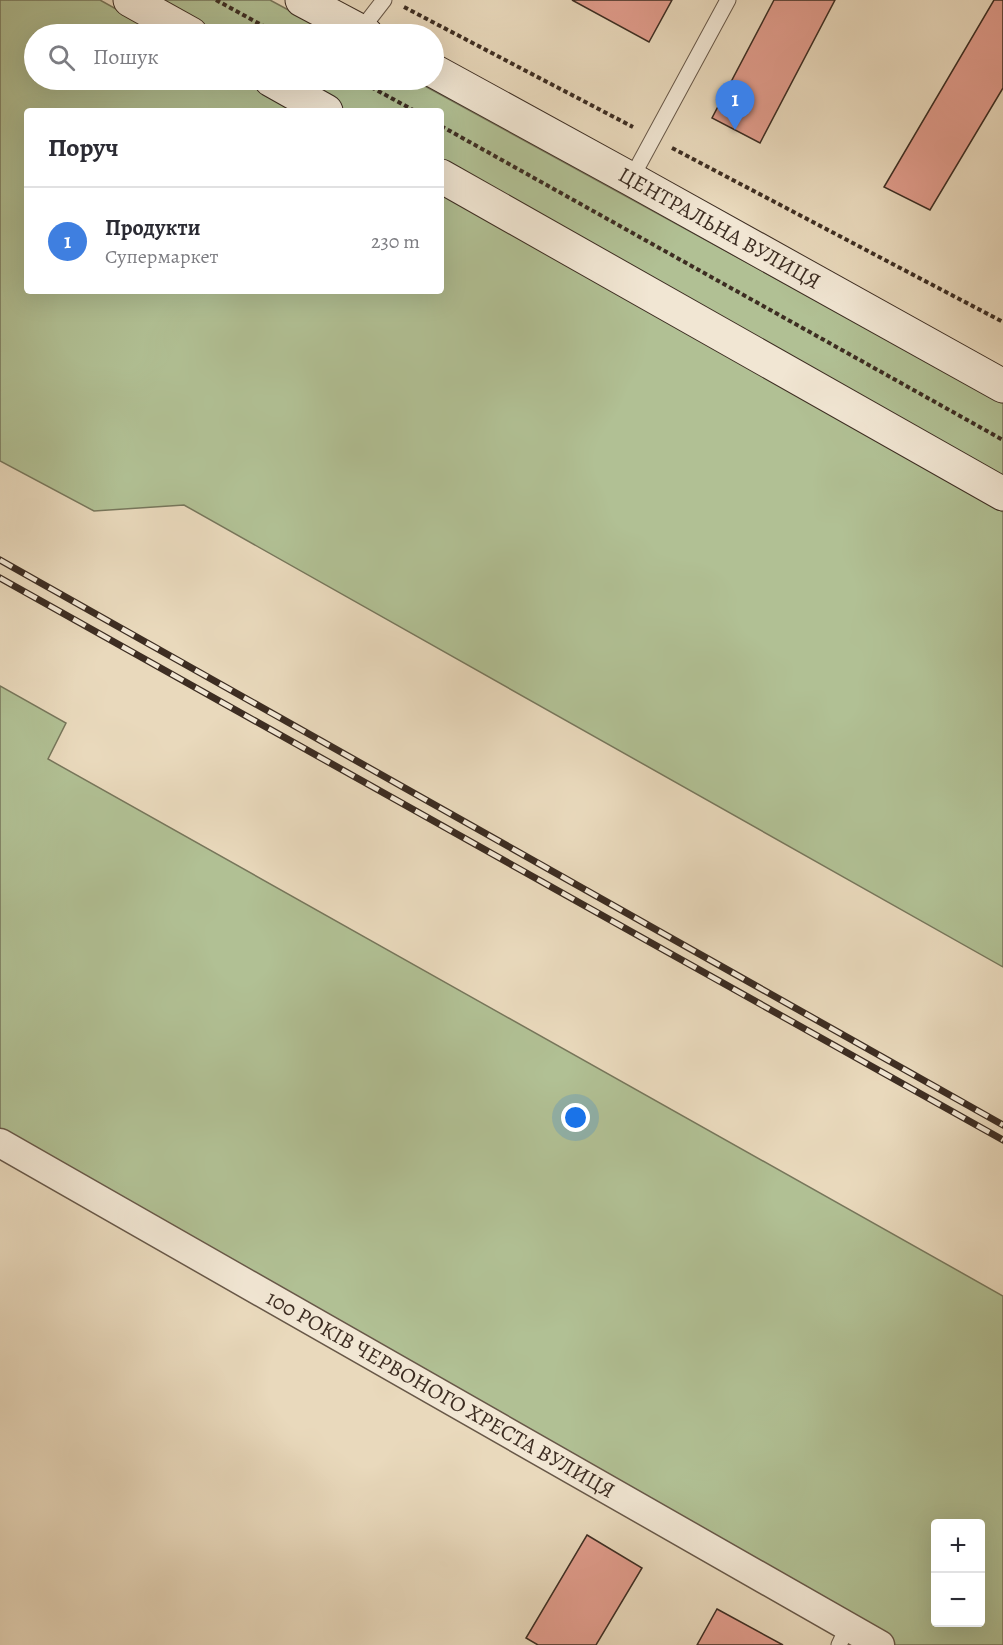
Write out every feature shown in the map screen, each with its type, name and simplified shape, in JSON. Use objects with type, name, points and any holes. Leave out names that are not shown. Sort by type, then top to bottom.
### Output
[{"type":"main road","points":[[130,0],[173,24]]},
{"type":"main road","points":[[302,0],[346,24]]},
{"type":"main road","name":"ЦЕНТРАЛЬНА ВУЛИЦЯ","points":[[444,76],[1003,386]]},
{"type":"main road","points":[[289,90],[321,108]]},
{"type":"main road","points":[[444,178],[1003,494]]},
{"type":"street","name":"100 РОКІВ ЧЕРВОНОГО ХРЕСТА ВУЛИЦЯ","points":[[0,1143],[843,1636],[880,1645]]},
{"type":"lane","points":[[369,24],[384,0]]},
{"type":"lane","points":[[631,179],[728,0]]},
{"type":"path","points":[[216,0],[260,24]]},
{"type":"path","points":[[402,6],[436,24]]},
{"type":"path","points":[[444,28],[1003,322]]},
{"type":"path","points":[[376,90],[409,108]]},
{"type":"path","points":[[444,128],[1003,440]]},
{"type":"green space","points":[[0,0],[100,0],[143,24],[24,24],[24,90],[258,90],[291,108],[24,108],[24,294],[444,294],[444,195],[1003,512],[1003,967],[184,505],[94,511],[0,461]]},
{"type":"green space","points":[[146,0],[270,0],[314,24],[190,24]]},
{"type":"green space","points":[[307,90],[432,90],[1003,403],[1003,477],[444,166],[444,108],[340,108]]},
{"type":"green space","points":[[0,686],[66,723],[48,759],[1003,1296],[1003,1645],[880,1645],[0,1143]]},
{"type":"building","points":[[572,0],[672,0],[649,42]]},
{"type":"building","points":[[774,0],[835,0],[760,143],[712,118]]},
{"type":"building","points":[[994,0],[1003,0],[1003,88],[930,210],[884,187]]},
{"type":"building","points":[[587,1535],[642,1568],[596,1645],[538,1645],[526,1638]]},
{"type":"building","points":[[717,1609],[783,1645],[697,1645]]},
{"type":"railway","points":[[0,560],[1003,1125]]},
{"type":"railway","points":[[0,578],[1003,1140]]},
{"type":"place","name":"Продукти","points":[[735,130]]}]
